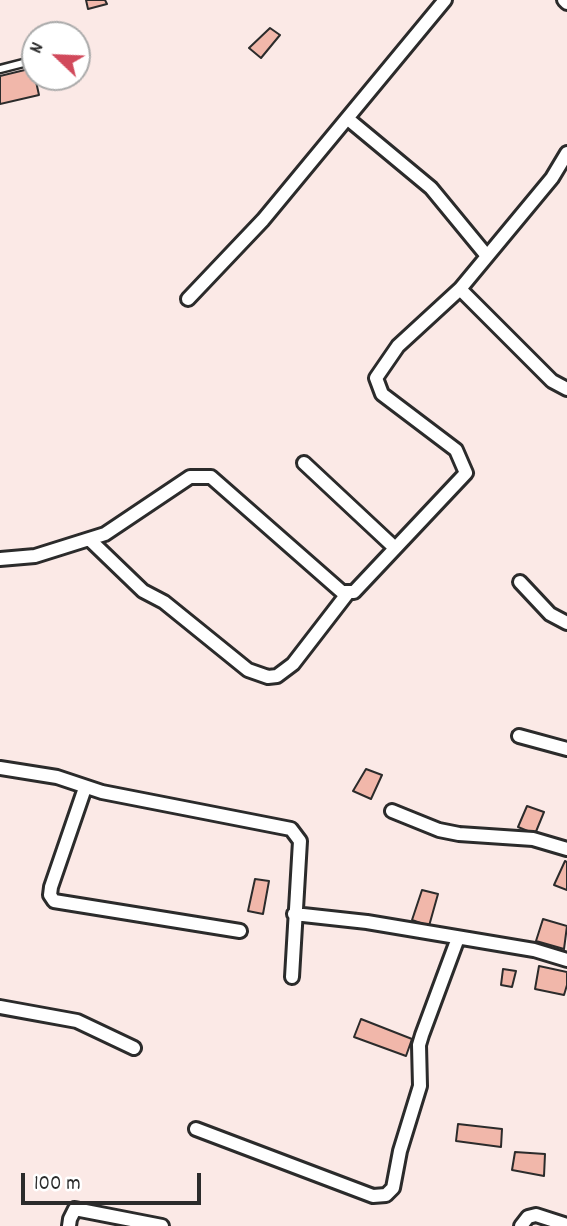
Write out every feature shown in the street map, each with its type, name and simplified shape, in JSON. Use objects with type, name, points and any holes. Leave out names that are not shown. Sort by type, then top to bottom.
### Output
[{"type":"street","points":[[188,299],[263,220],[445,0]]},
{"type":"street","points":[[348,119],[431,188],[487,256]]},
{"type":"street","points":[[0,559],[35,556],[105,534],[190,477],[212,477],[342,593],[354,592],[466,473],[456,450],[382,394],[376,378],[398,346],[460,289],[552,178],[567,153]]},
{"type":"street","points":[[460,289],[552,381],[567,389]]},
{"type":"street","points":[[304,463],[395,548]]},
{"type":"street","points":[[89,539],[143,591],[164,602],[248,670],[268,677],[277,676],[293,664],[347,594]]},
{"type":"street","points":[[520,582],[550,614],[567,623]]},
{"type":"street","points":[[519,736],[567,749]]},
{"type":"street","points":[[0,768],[57,777],[85,788],[291,829],[300,841],[292,977]]},
{"type":"street","points":[[85,788],[51,887],[50,895],[54,901],[240,931]]},
{"type":"street","points":[[392,811],[439,830],[533,839],[567,849]]},
{"type":"street","points":[[294,914],[367,922],[534,950],[567,960]]},
{"type":"street","points":[[196,1129],[373,1196],[386,1195],[393,1188],[400,1151],[420,1086],[419,1045],[458,938]]},
{"type":"street","points":[[0,1007],[77,1021],[134,1048]]},
{"type":"street","points":[[69,1226],[75,1209],[162,1226]]},
{"type":"street","points":[[521,1226],[528,1217],[536,1215],[567,1225]]},
{"type":"lane","points":[[0,69],[21,64]]},
{"type":"building","points":[[86,0],[105,0],[107,4],[88,9]]},
{"type":"building","points":[[270,28],[280,35],[261,58],[249,48]]},
{"type":"building","points":[[21,71],[21,91],[38,91],[39,95],[0,104],[0,76]]},
{"type":"building","points":[[366,769],[382,775],[371,799],[353,791]]},
{"type":"building","points":[[527,806],[544,812],[535,834],[518,827]]},
{"type":"building","points":[[565,861],[567,862],[567,890],[554,885]]},
{"type":"building","points":[[255,879],[269,881],[263,914],[248,911]]},
{"type":"building","points":[[422,890],[438,894],[429,926],[412,920]]},
{"type":"building","points":[[543,919],[567,926],[564,949],[536,941]]},
{"type":"building","points":[[539,966],[567,972],[564,995],[535,989]]},
{"type":"building","points":[[503,969],[516,971],[512,987],[501,985]]},
{"type":"building","points":[[361,1019],[412,1039],[406,1056],[354,1037]]},
{"type":"building","points":[[458,1124],[502,1129],[501,1147],[456,1141]]},
{"type":"building","points":[[515,1152],[545,1154],[544,1176],[512,1170]]}]
